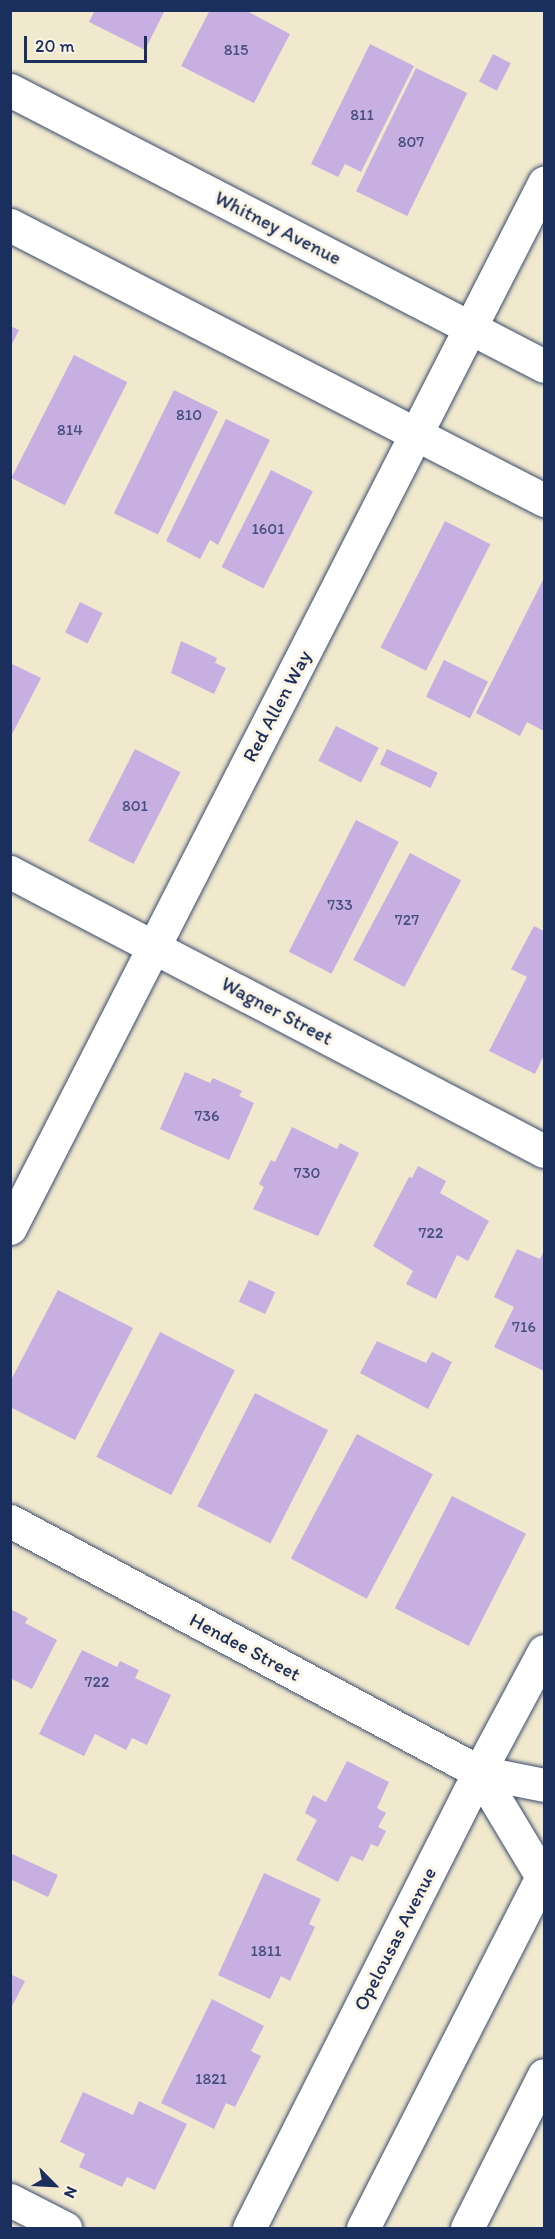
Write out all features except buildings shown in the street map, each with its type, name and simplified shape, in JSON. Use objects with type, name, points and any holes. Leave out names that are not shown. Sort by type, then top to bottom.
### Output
[{"type":"street","name":"Whitney Avenue","points":[[10,90],[544,366]]},
{"type":"street","name":"Red Allen Way","points":[[10,1228],[152,946],[418,436],[544,183]]},
{"type":"street","points":[[10,225],[544,500]]},
{"type":"street","name":"Wagner Street","points":[[10,872],[544,1151]]},
{"type":"street","name":"Hendee Street","points":[[10,1521],[479,1772],[544,1785]]},
{"type":"street","name":"Opelousas Avenue","points":[[249,2229],[479,1772],[544,1651]]},
{"type":"street","points":[[363,2229],[543,1877],[479,1772]]},
{"type":"street","points":[[467,2229],[544,2075]]},
{"type":"street","points":[[10,2200],[65,2229]]}]
